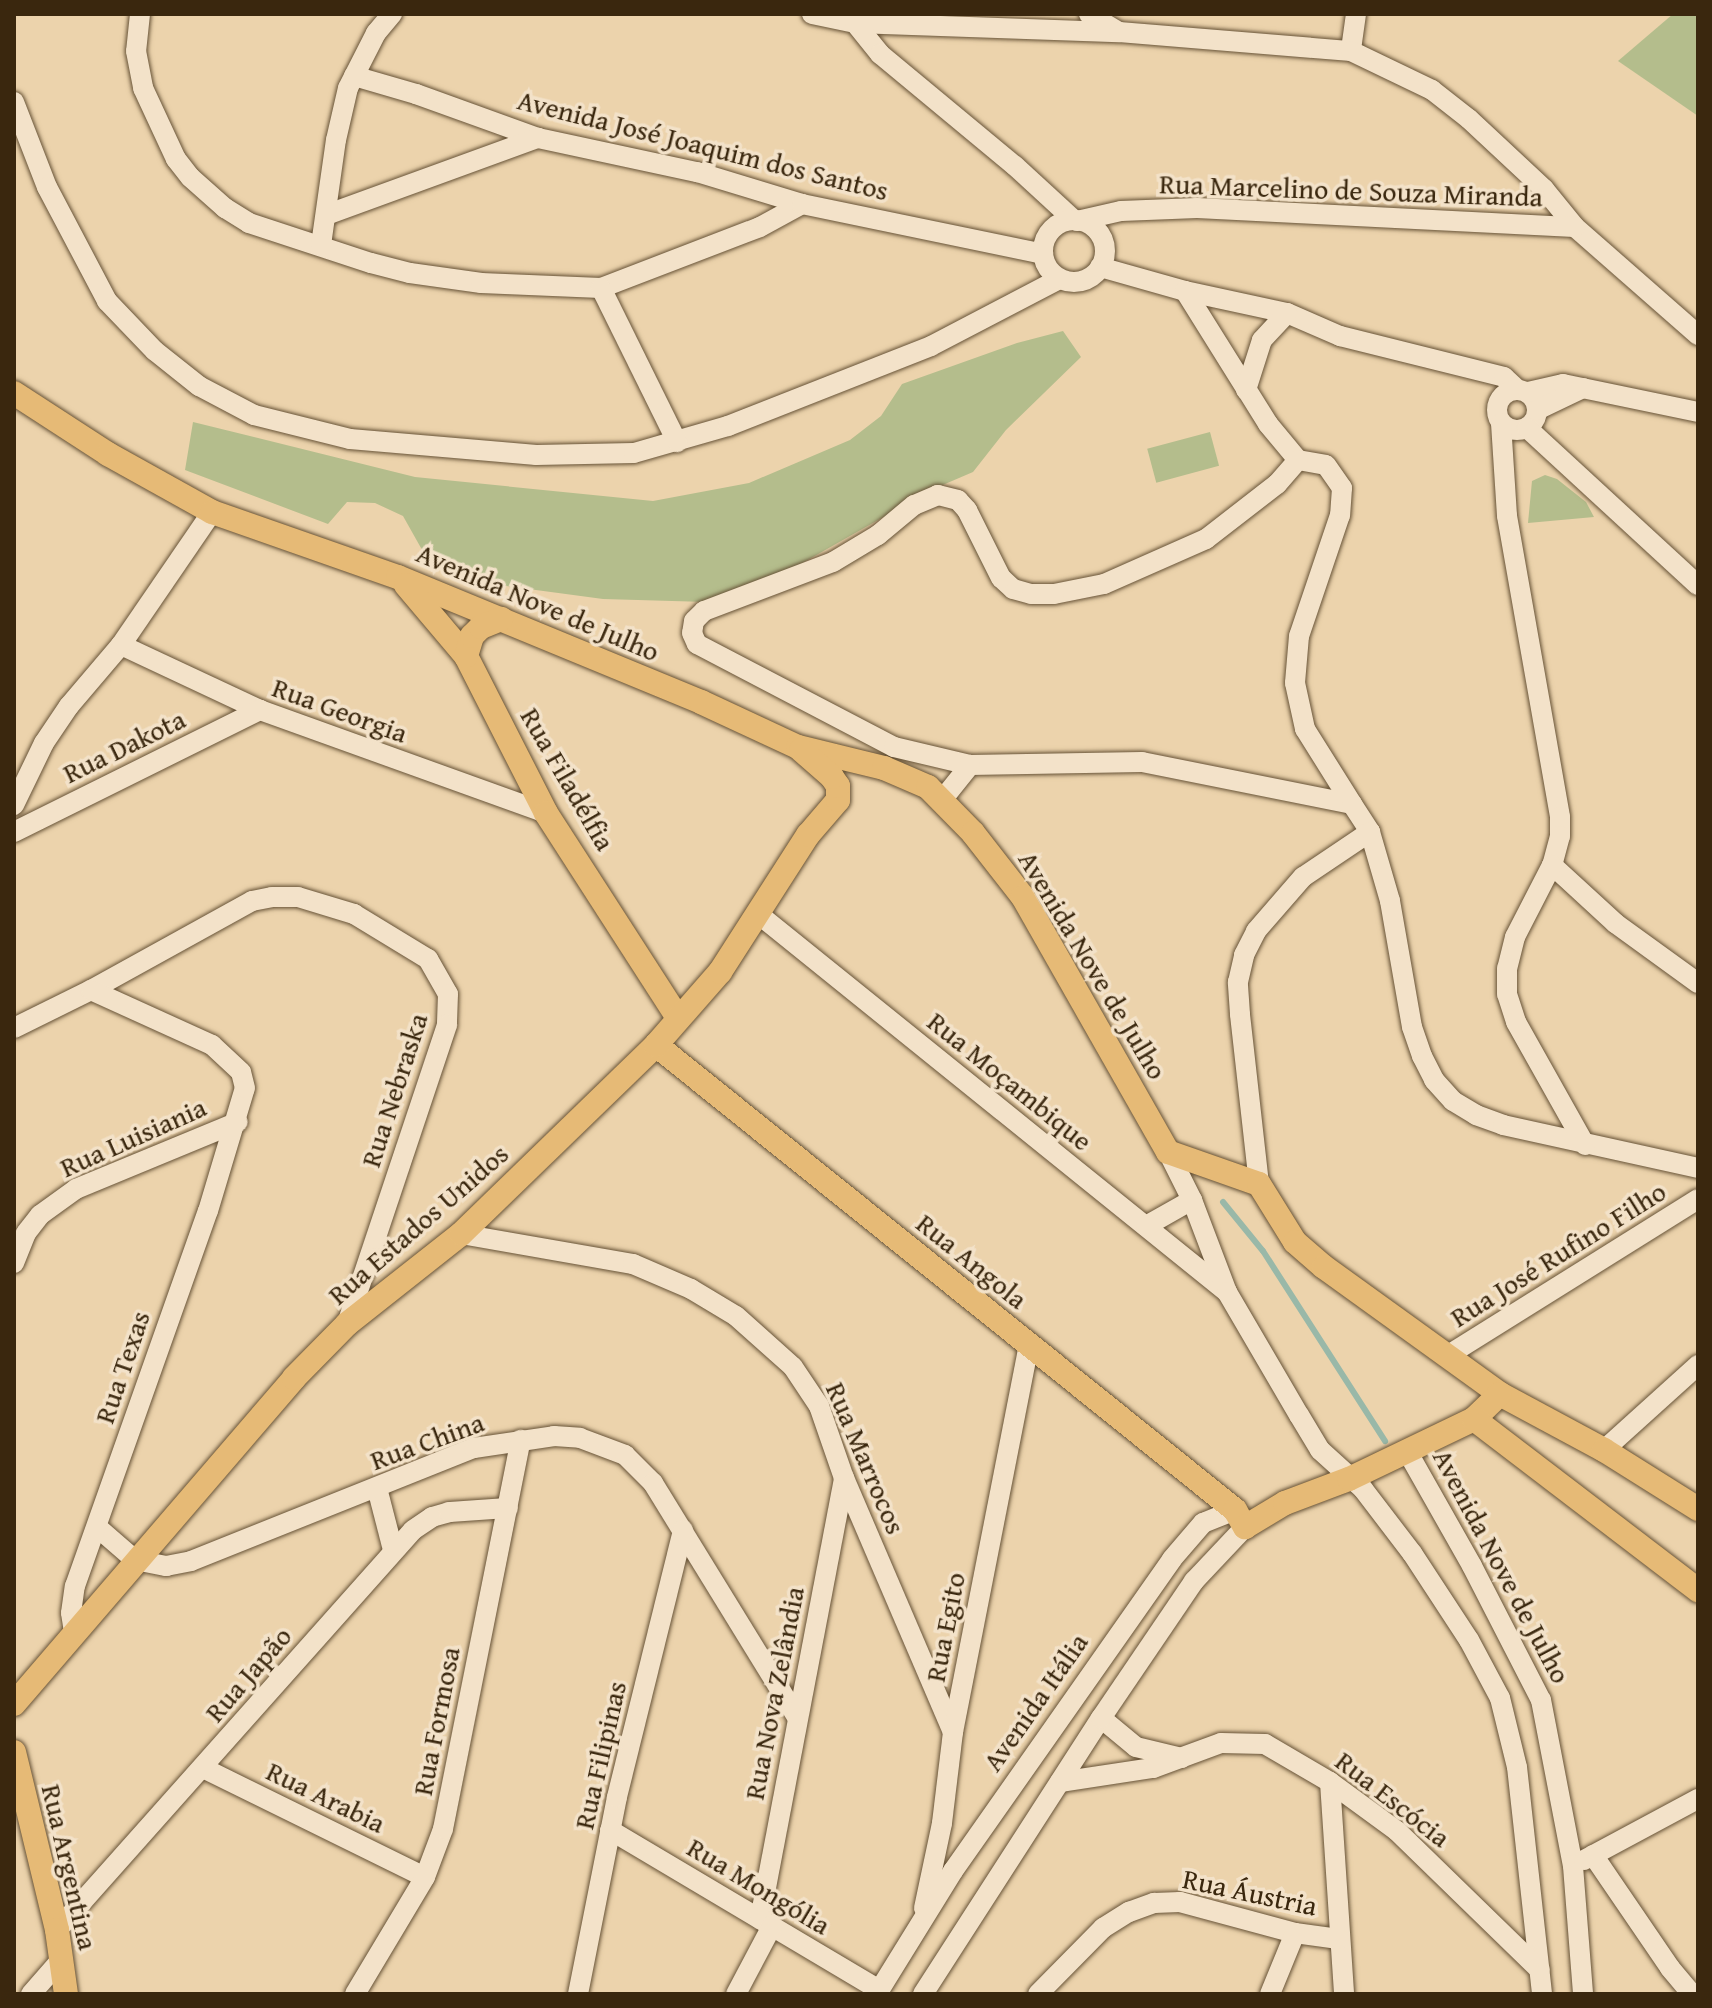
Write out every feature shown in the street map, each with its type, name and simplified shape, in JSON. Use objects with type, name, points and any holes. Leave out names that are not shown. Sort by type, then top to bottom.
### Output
[{"type":"main road","name":"Avenida Nove de Julho","points":[[14,393],[108,454],[212,512],[398,577],[772,732],[798,747],[889,757],[942,800],[992,855],[1023,897],[1168,1152]]},
{"type":"main road","name":"Rua Filadélfia","points":[[398,577],[422,600],[466,656],[546,813],[678,1018]]},
{"type":"main road","points":[[466,656],[472,636],[481,627],[501,619]]},
{"type":"main road","name":"Rua Estados Unidos","points":[[14,1704],[241,1437],[347,1324],[461,1234],[656,1045],[720,972],[808,835],[838,800],[838,786],[832,777],[798,747]]},
{"type":"main road","name":"Rua Angola","points":[[656,1045],[1240,1518]]},
{"type":"main road","points":[[1168,1152],[1259,1184],[1295,1242],[1447,1356],[1500,1394],[1604,1450],[1698,1509]]},
{"type":"main road","name":"Avenida Itália","points":[[1240,1518],[1349,1479],[1474,1419],[1500,1394]]},
{"type":"main road","points":[[1474,1419],[1698,1590]]},
{"type":"main road","name":"Rua Argentina","points":[[14,1752],[18,1793],[57,1930],[66,1994]]},
{"type":"street","points":[[140,14],[136,51],[143,88],[169,145],[190,177],[207,194],[249,223],[410,273],[481,283],[601,288],[760,227],[802,204]]},
{"type":"street","points":[[321,245],[341,114],[354,76],[376,33],[392,14]]},
{"type":"street","points":[[812,14],[855,23],[1119,32],[1351,51],[1432,90],[1469,119],[1544,189],[1575,227],[1698,335]]},
{"type":"street","points":[[1089,14],[1119,32]]},
{"type":"street","points":[[1351,51],[1356,14]]},
{"type":"street","points":[[855,23],[880,54],[1075,220],[1100,234],[1105,253],[1100,267],[1079,282],[1059,279],[1051,273],[1043,254],[1047,235],[1054,227],[1075,220]]},
{"type":"street","name":"Avenida José Joaquim dos Santos","points":[[354,76],[416,94],[538,138],[697,172],[802,204],[1043,254]]},
{"type":"street","points":[[14,102],[47,187],[107,301],[155,351],[199,386],[240,408],[302,429],[350,439],[536,455],[634,453],[728,426],[931,346],[1059,279]]},
{"type":"street","points":[[326,215],[538,138]]},
{"type":"street","name":"Rua Marcelino de Souza Miranda","points":[[1075,220],[1121,211],[1197,208],[1575,227]]},
{"type":"street","points":[[1100,267],[1185,291],[1287,313],[1340,336],[1504,377],[1523,413],[1505,493],[1560,817],[1560,836],[1552,865],[1515,937],[1507,968],[1507,994],[1516,1022],[1536,1061],[1585,1145]]},
{"type":"street","points":[[601,288],[677,442]]},
{"type":"street","points":[[1185,291],[1246,390],[1298,460],[1326,465],[1342,488],[1340,515],[1299,636],[1295,683],[1305,729],[1370,832],[1390,901],[1412,1027],[1434,1080],[1453,1101],[1476,1115],[1585,1145],[1698,1168]]},
{"type":"street","points":[[1246,390],[1262,340],[1287,313]]},
{"type":"street","points":[[1468,366],[1497,402],[1505,392],[1569,470],[1698,585]]},
{"type":"street","points":[[1523,413],[1563,384],[1698,412]]},
{"type":"street","points":[[1298,460],[1277,484],[1206,539],[1104,584],[1054,594],[1031,594],[1013,589],[1001,578],[967,510],[958,500],[938,495],[914,505],[854,551],[815,569],[717,605],[694,621],[692,633],[697,644],[889,757],[970,765],[1142,762],[1352,804]]},
{"type":"street","points":[[15,798],[44,743],[69,706],[121,645],[212,512]]},
{"type":"street","name":"Rua Georgia","points":[[121,645],[260,710],[546,813]]},
{"type":"street","name":"Rua Dakota","points":[[14,832],[260,710]]},
{"type":"street","points":[[942,800],[970,765]]},
{"type":"street","points":[[1259,1184],[1240,1014],[1238,982],[1244,955],[1256,931],[1303,877],[1370,832]]},
{"type":"street","points":[[1552,865],[1632,937],[1698,983]]},
{"type":"street","name":"Rua Nebraska","points":[[91,990],[252,901],[272,897],[298,897],[354,914],[428,959],[448,994],[447,1025],[347,1324]]},
{"type":"street","name":"Rua Moçambique","points":[[757,913],[1227,1292]]},
{"type":"street","points":[[14,1028],[91,990]]},
{"type":"street","name":"Rua Luisiania","points":[[14,1263],[26,1233],[40,1215],[76,1189],[238,1122],[245,1088],[241,1072],[227,1056],[193,1034],[91,990]]},
{"type":"street","name":"Rua Texas","points":[[74,1632],[71,1613],[75,1586],[238,1122]]},
{"type":"street","name":"Avenida Nove de Julho","points":[[1168,1152],[1192,1200],[1227,1292],[1320,1450],[1379,1507],[1469,1640],[1500,1698],[1511,1730],[1517,1767],[1542,1994]]},
{"type":"street","name":"Rua José Rufino Filho","points":[[1447,1356],[1698,1199]]},
{"type":"street","points":[[1146,1226],[1192,1200]]},
{"type":"street","name":"Rua Marrocos","points":[[461,1234],[633,1264],[691,1289],[736,1316],[793,1367],[819,1406],[844,1478],[953,1732]]},
{"type":"street","name":"Rua Egito","points":[[921,1919],[942,1823],[953,1732],[1029,1346]]},
{"type":"street","points":[[1604,1450],[1698,1365]]},
{"type":"street","name":"Rua China","points":[[135,1560],[166,1566],[191,1561],[474,1448],[554,1436],[580,1438],[625,1455],[653,1483],[797,1717]]},
{"type":"street","name":"Rua Formosa","points":[[355,1994],[425,1877],[443,1829],[521,1440]]},
{"type":"street","name":"Avenida Nove de Julho","points":[[1407,1451],[1472,1566],[1541,1700],[1573,1866],[1583,1994]]},
{"type":"street","name":"Rua Nova Zelândia","points":[[736,1994],[766,1922],[797,1717],[844,1478]]},
{"type":"street","points":[[377,1488],[393,1550]]},
{"type":"street","name":"Rua Japão","points":[[57,1930],[393,1550],[432,1517],[466,1510],[508,1508]]},
{"type":"street","points":[[923,1994],[1101,1718],[1240,1518]]},
{"type":"street","name":"Avenida Itália","points":[[878,1992],[908,1948],[921,1919],[1172,1559],[1203,1523],[1240,1518]]},
{"type":"street","points":[[97,1527],[135,1560]]},
{"type":"street","name":"Rua Filipinas","points":[[578,1994],[610,1830],[683,1530]]},
{"type":"street","points":[[1101,1718],[1136,1747],[1182,1758]]},
{"type":"street","name":"Rua Escócia","points":[[1060,1782],[1153,1768],[1221,1743],[1246,1741],[1265,1744],[1330,1782],[1432,1862],[1540,1970]]},
{"type":"street","name":"Rua Arabia","points":[[203,1768],[425,1877]]},
{"type":"street","points":[[1330,1782],[1344,1994]]},
{"type":"street","points":[[1573,1866],[1698,1799]]},
{"type":"street","name":"Rua Mongólia","points":[[610,1830],[878,1992]]},
{"type":"street","points":[[1593,1855],[1670,1968],[1692,1994]]},
{"type":"street","name":"Rua Áustria","points":[[1038,1994],[1103,1928],[1129,1912],[1154,1903],[1180,1902],[1295,1933],[1339,1939]]},
{"type":"street","points":[[1270,1994],[1295,1933]]},
{"type":"street","points":[[31,1994],[60,1961]]},
{"type":"green space","points":[[1673,14],[1698,14],[1698,116],[1618,61]]},
{"type":"green space","points":[[1063,331],[1081,357],[1006,430],[973,472],[931,490],[790,570],[707,602],[603,599],[483,583],[430,564],[403,516],[375,503],[347,502],[328,524],[185,470],[193,422],[415,477],[653,501],[749,483],[850,440],[881,416],[902,384],[1017,343]]},
{"type":"green space","points":[[1210,432],[1219,466],[1156,483],[1147,449]]},
{"type":"green space","points":[[1545,475],[1557,479],[1586,502],[1594,517],[1528,523],[1532,481]]},
{"type":"waterway","points":[[1223,1202],[1263,1251],[1385,1441]]}]
